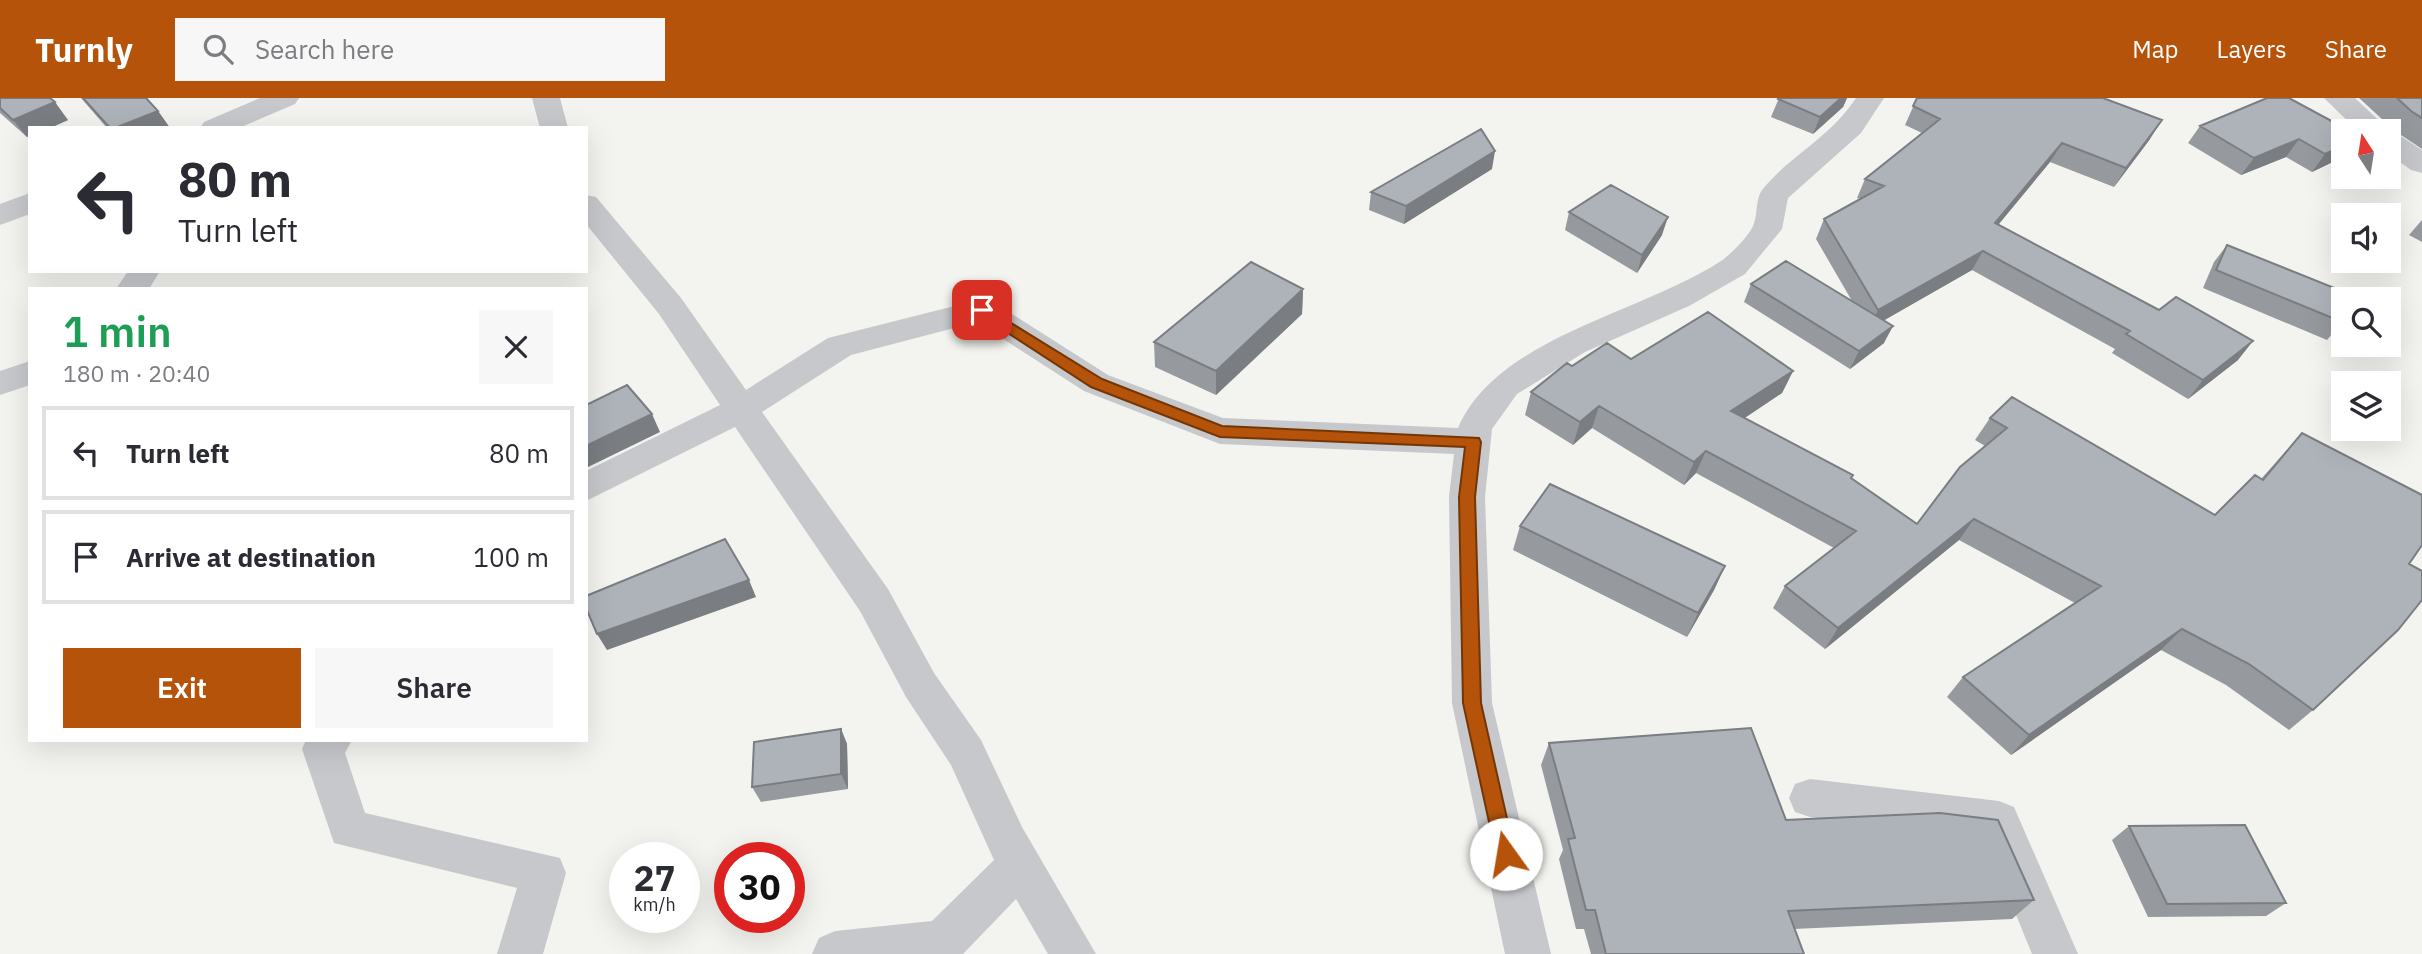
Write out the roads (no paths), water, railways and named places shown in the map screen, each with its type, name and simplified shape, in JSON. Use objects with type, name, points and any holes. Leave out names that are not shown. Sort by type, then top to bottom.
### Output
[{"type":"street","points":[[220,126],[285,98]]},
{"type":"street","points":[[546,98],[553,126]]},
{"type":"street","points":[[1528,954],[1472,703],[1467,497],[1475,427],[1505,386],[1573,344],[1678,298],[1734,267],[1767,229],[1774,195],[1850,127],[1870,98]]},
{"type":"street","points":[[2338,98],[2362,119]]},
{"type":"street","points":[[2401,149],[2422,164]]},
{"type":"street","points":[[0,215],[28,204]]},
{"type":"street","points":[[588,206],[670,306],[874,600],[920,685],[966,753],[1021,864],[1073,954]]},
{"type":"street","points":[[588,486],[743,408],[840,346],[982,310],[1096,383],[1220,431],[1473,442]]},
{"type":"street","points":[[0,383],[28,374]]},
{"type":"street","points":[[329,742],[323,750],[349,829],[544,873],[520,954]]},
{"type":"street","points":[[1810,798],[1999,821],[2055,954]]},
{"type":"street","points":[[835,954],[943,942],[1021,864]]}]
